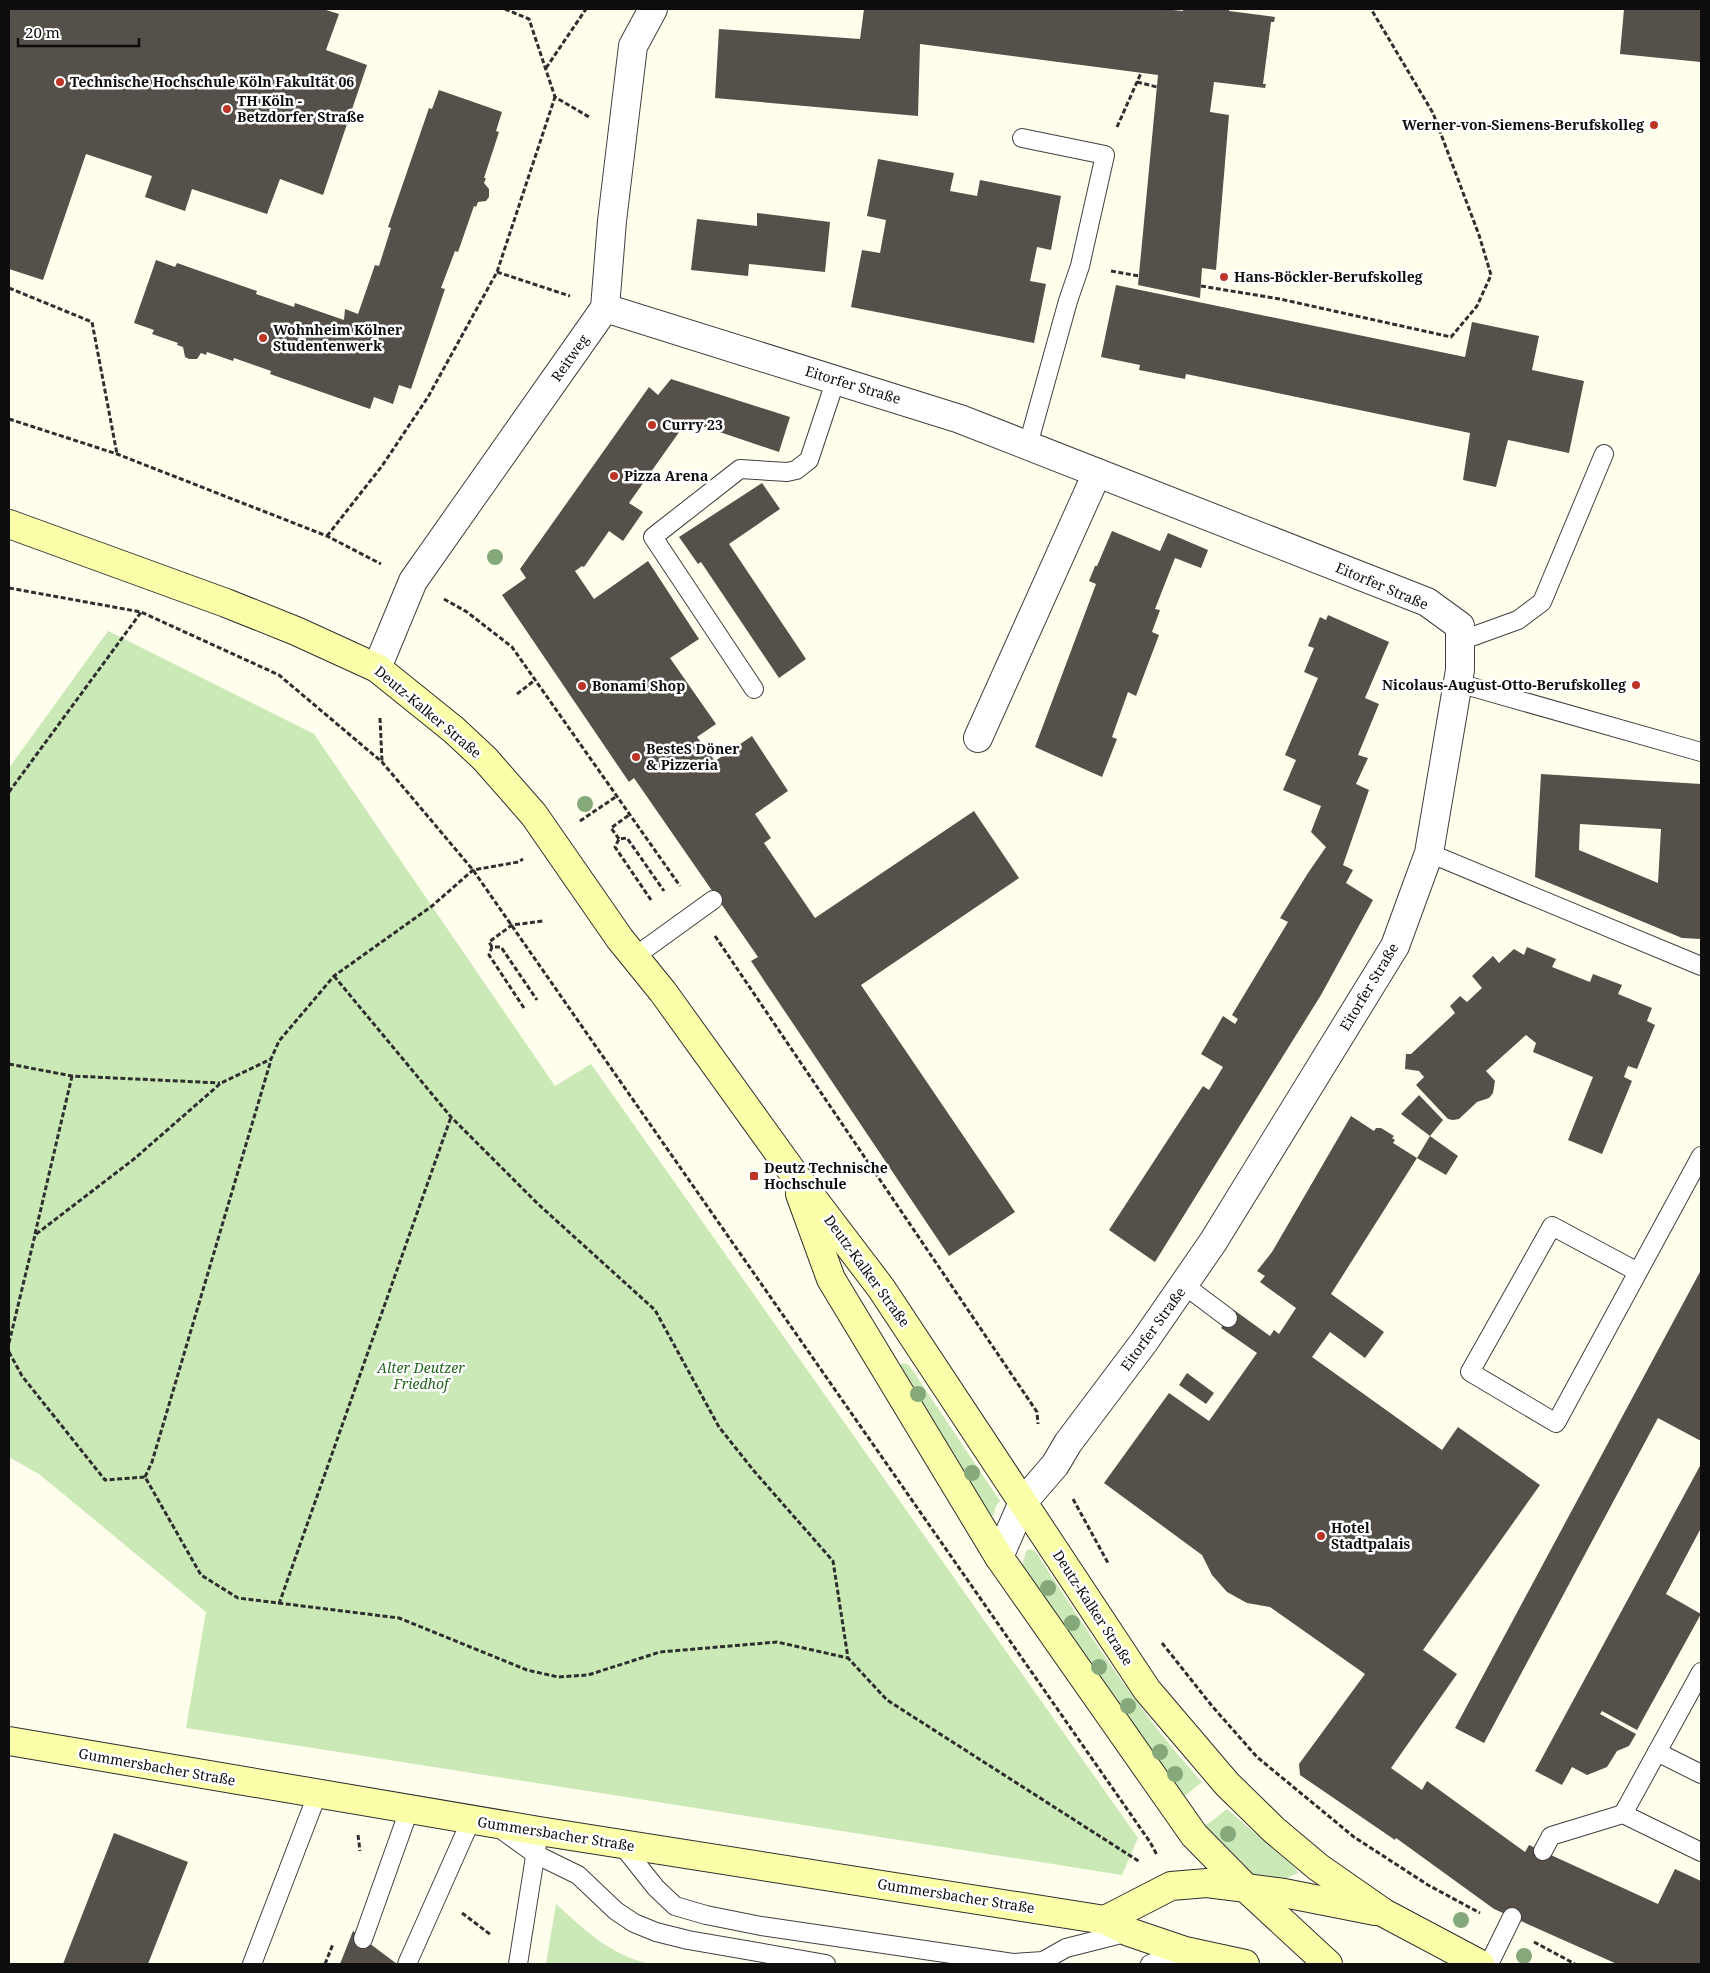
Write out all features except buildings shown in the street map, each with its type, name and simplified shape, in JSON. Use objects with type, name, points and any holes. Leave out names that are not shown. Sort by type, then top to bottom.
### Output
[{"type":"main road","name":"Deutz-Kalker Straße","points":[[9,524],[296,630],[377,668],[454,730],[485,759],[534,815],[620,939],[663,992],[789,1167],[881,1288],[1147,1690],[1226,1784],[1274,1830],[1318,1867],[1384,1913],[1480,1964]]},
{"type":"main road","name":"Deutz-Kalker Straße","points":[[789,1167],[831,1279],[999,1557],[1194,1835],[1248,1890],[1328,1964]]},
{"type":"main road","name":"Gummersbacher Straße","points":[[9,1741],[482,1822],[537,1843],[621,1844],[1105,1920],[1129,1932],[1185,1951],[1245,1964]]},
{"type":"main road","points":[[1105,1920],[1172,1886],[1208,1883],[1248,1890],[1284,1893],[1384,1913]]},
{"type":"street","points":[[605,308],[612,221],[632,46],[653,9]]},
{"type":"street","name":"Eitorfer Straße","points":[[605,308],[960,419],[1426,602],[1460,626],[1460,670],[1429,853],[1395,946],[1214,1242],[1068,1443],[1055,1465],[1023,1502],[999,1557]]},
{"type":"street","name":"Reitweg","points":[[377,668],[413,581],[605,308]]},
{"type":"street","points":[[978,738],[1097,473]]},
{"type":"lane","points":[[1022,138],[1105,155],[1080,266],[1068,301],[1028,445]]},
{"type":"lane","points":[[754,689],[653,537],[740,469],[787,472],[796,470],[809,460],[836,380]]},
{"type":"lane","points":[[1460,641],[1518,620],[1542,602],[1604,454]]},
{"type":"lane","points":[[1458,684],[1701,752]]},
{"type":"lane","points":[[1429,853],[1701,966]]},
{"type":"lane","points":[[634,957],[713,900]]},
{"type":"lane","points":[[1638,1272],[1552,1226],[1470,1372],[1556,1423],[1701,1156]]},
{"type":"lane","points":[[1184,1285],[1228,1318]]},
{"type":"lane","points":[[1623,1814],[1701,1672]]},
{"type":"lane","points":[[1657,1752],[1701,1774]]},
{"type":"lane","points":[[252,1964],[317,1795]]},
{"type":"lane","points":[[363,1939],[409,1810]]},
{"type":"lane","points":[[1543,1851],[1551,1836],[1623,1814],[1701,1852]]},
{"type":"lane","points":[[407,1964],[438,1894],[482,1822]]},
{"type":"lane","points":[[518,1960],[537,1843],[578,1875],[616,1911],[634,1923],[656,1932],[688,1940],[826,1964]]},
{"type":"lane","points":[[621,1844],[656,1888],[676,1906],[706,1915],[761,1926],[1013,1963],[1042,1961],[1066,1948],[1129,1932]]},
{"type":"lane","points":[[1489,1964],[1509,1922]]},
{"type":"lane","points":[[1150,1964],[1185,1951]]},
{"type":"path","points":[[327,536],[382,466],[428,396],[497,272],[555,97],[529,19],[505,9]]},
{"type":"path","points":[[546,68],[586,9]]},
{"type":"path","points":[[1201,286],[1280,299],[1451,337],[1477,306],[1491,275],[1479,235],[1433,113],[1371,9]]},
{"type":"path","points":[[1105,155],[1141,73]]},
{"type":"path","points":[[1137,82],[1157,87]]},
{"type":"path","points":[[555,97],[622,136]]},
{"type":"path","points":[[497,272],[605,308]]},
{"type":"path","points":[[9,288],[92,322],[117,454]]},
{"type":"path","points":[[9,419],[117,454],[327,536],[467,612],[512,647],[697,912],[1037,1412],[1038,1432],[1111,1569]]},
{"type":"path","points":[[9,792],[140,612],[154,594],[168,583]]},
{"type":"path","points":[[9,588],[140,612],[279,675],[382,762],[473,870],[512,925],[1145,1834],[1172,1886]]},
{"type":"path","points":[[517,694],[535,680]]},
{"type":"path","points":[[145,1477],[152,1462],[271,1059],[278,1041],[334,976],[432,906],[473,870],[518,862],[617,796]]},
{"type":"path","points":[[619,839],[611,828],[629,815]]},
{"type":"path","points":[[619,839],[627,838],[664,891]]},
{"type":"path","points":[[619,839],[615,847],[651,900]]},
{"type":"path","points":[[524,1008],[489,955],[492,947],[489,942],[512,925],[542,920]]},
{"type":"path","points":[[492,947],[501,947],[537,1000]]},
{"type":"path","points":[[334,976],[451,1117],[538,1204],[655,1310],[719,1427],[754,1471],[834,1561],[848,1658]]},
{"type":"path","points":[[34,1234],[134,1159],[221,1083],[271,1059]]},
{"type":"path","points":[[9,1064],[72,1076],[221,1083]]},
{"type":"path","points":[[9,1343],[72,1076]]},
{"type":"path","points":[[279,1604],[451,1117]]},
{"type":"path","points":[[9,1352],[22,1376],[105,1480],[145,1477]]},
{"type":"path","points":[[145,1477],[202,1575],[238,1598],[399,1618],[527,1670],[558,1678],[588,1675],[660,1652],[777,1642],[848,1658],[887,1700],[1131,1855],[1172,1886]]},
{"type":"path","points":[[1161,1642],[1212,1706],[1257,1757],[1354,1837],[1428,1885],[1509,1922],[1575,1964]]},
{"type":"path","points":[[438,1894],[518,1960]]},
{"type":"green space","name":"Alter Deutzer Friedhof","points":[[108,631],[314,734],[555,1086],[591,1064],[1138,1838],[1122,1875],[186,1728],[206,1612],[39,1474],[9,1457],[9,768]]},
{"type":"green space","points":[[902,1363],[909,1365],[1000,1501],[996,1506],[993,1516],[990,1516],[899,1366]]},
{"type":"green space","points":[[1029,1549],[1035,1551],[1135,1699],[1202,1782],[1181,1799],[1022,1566],[1026,1551]]},
{"type":"green space","points":[[1227,1809],[1294,1867],[1298,1873],[1274,1884],[1256,1883],[1204,1827]]},
{"type":"green space","points":[[556,1904],[599,1941],[635,1960],[650,1964],[546,1964]]},
{"type":"place","name":"Technische Hochschule Köln Fakultät 06","points":[[60,82]]},
{"type":"place","name":"TH Köln - Betzdorfer Straße","points":[[227,109]]},
{"type":"place","name":"Werner-von-Siemens-Berufskolleg","points":[[1654,125]]},
{"type":"place","name":"Hans-Böckler-Berufskolleg","points":[[1224,277]]},
{"type":"place","name":"Wohnheim Kölner Studentenwerk","points":[[263,338]]},
{"type":"place","name":"Curry 23","points":[[652,425]]},
{"type":"place","name":"Pizza Arena","points":[[614,476]]},
{"type":"place","name":"Nicolaus-August-Otto-Berufskolleg","points":[[1636,685]]},
{"type":"place","name":"Bonami Shop","points":[[582,686]]},
{"type":"place","name":"BesteS Döner & Pizzeria","points":[[636,757]]},
{"type":"place","name":"Deutz Technische Hochschule","points":[[754,1176]]},
{"type":"place","name":"Hotel Stadtpalais","points":[[1321,1536]]}]
